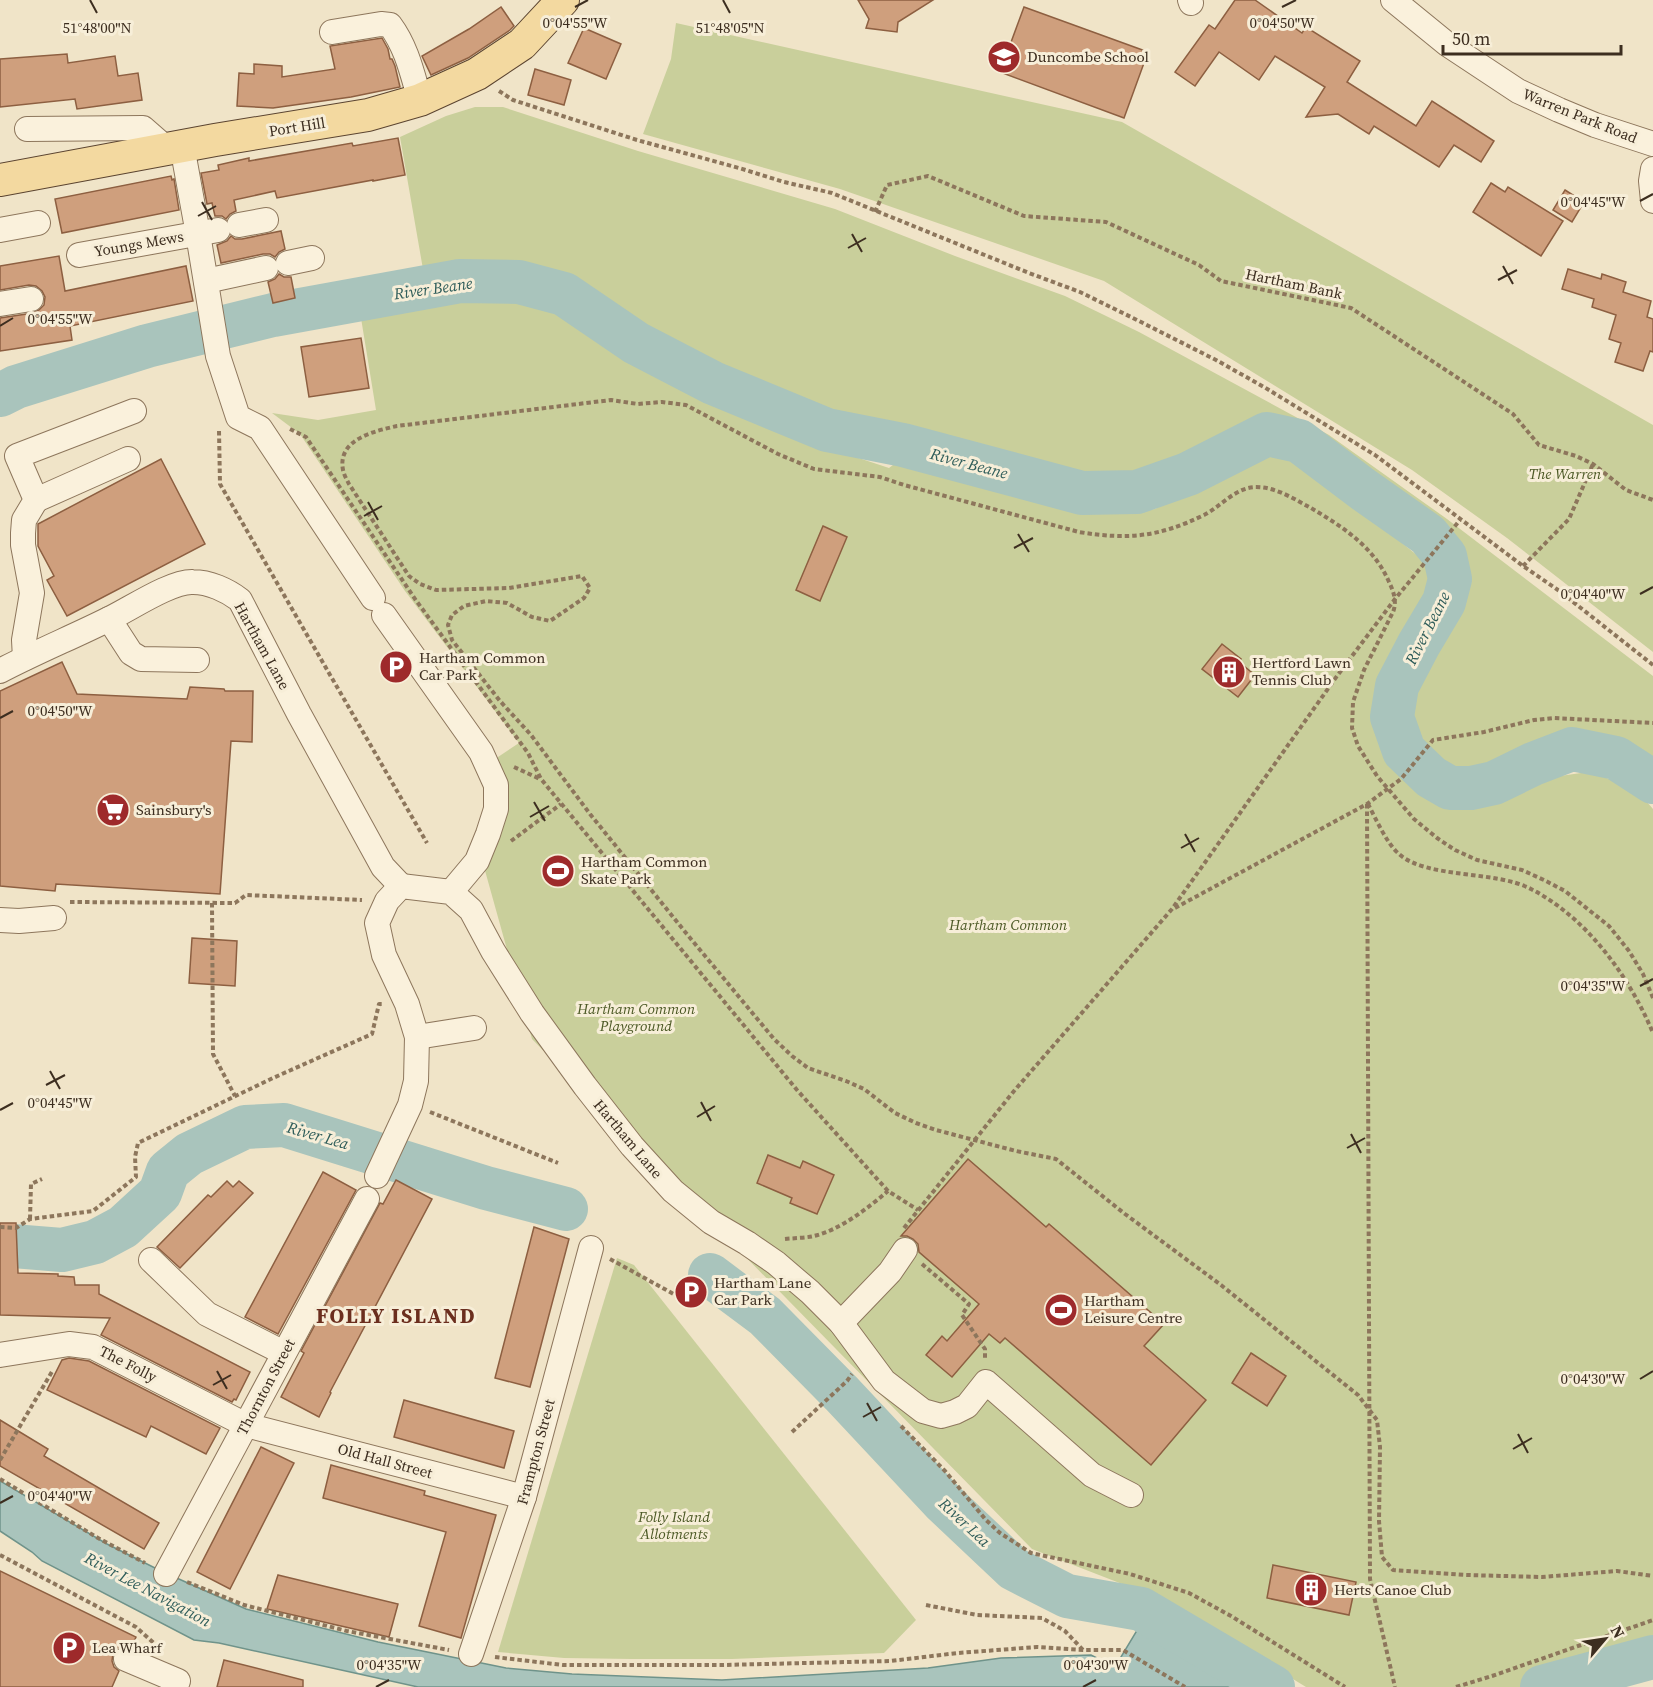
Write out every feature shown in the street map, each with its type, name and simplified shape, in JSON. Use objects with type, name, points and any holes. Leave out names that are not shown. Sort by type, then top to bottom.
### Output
[{"type":"main road","name":"Port Hill","points":[[0,180],[174,147],[368,115],[420,100],[477,74],[522,44],[563,0]]},
{"type":"street","name":"Warren Park Road","points":[[1393,0],[1447,44],[1518,91],[1595,125],[1653,144]]},
{"type":"street","points":[[332,32],[381,24],[390,25],[408,56],[420,100]]},
{"type":"street","points":[[27,129],[143,128],[174,147],[218,230],[206,281],[218,356],[238,417],[260,428],[378,606],[481,752],[496,785],[496,809],[477,861],[451,892],[394,894],[377,923],[384,954],[407,1004],[417,1038],[416,1081],[410,1105],[377,1176]]},
{"type":"street","points":[[1653,169],[1651,181],[1653,201]]},
{"type":"street","name":"Youngs Mews","points":[[79,255],[266,220]]},
{"type":"street","points":[[0,230],[38,223]]},
{"type":"street","points":[[206,281],[312,258]]},
{"type":"street","points":[[0,304],[31,299]]},
{"type":"street","points":[[36,500],[17,456],[134,411]]},
{"type":"street","points":[[25,658],[24,640],[32,593],[23,545],[24,520],[36,500],[128,459]]},
{"type":"street","name":"Hartham Lane","points":[[0,670],[175,585],[192,582],[209,584],[231,593],[240,600],[299,714],[383,867],[394,894]]},
{"type":"street","points":[[109,619],[131,654],[141,659],[197,660]]},
{"type":"street","name":"Hartham Lane","points":[[451,892],[471,910],[493,951],[532,1013],[585,1086],[632,1146],[673,1191],[711,1222],[776,1263],[810,1292],[840,1323],[884,1381],[923,1411],[941,1416],[955,1412],[967,1406],[986,1382]]},
{"type":"street","points":[[10,921],[56,910]]},
{"type":"street","points":[[417,1038],[474,1028]]},
{"type":"street","name":"Thornton Street","points":[[166,1574],[367,1199]]},
{"type":"street","name":"Frampton Street","points":[[471,1654],[524,1497],[591,1248]]},
{"type":"street","points":[[840,1323],[890,1272],[905,1250]]},
{"type":"street","points":[[151,1260],[207,1314],[284,1353]]},
{"type":"street","name":"The Folly","points":[[15,1354],[69,1344],[93,1347],[246,1425]]},
{"type":"street","points":[[986,1382],[1092,1475],[1131,1495]]},
{"type":"street","name":"Old Hall Street","points":[[246,1425],[524,1497]]},
{"type":"street","points":[[126,1659],[179,1684]]},
{"type":"street","points":[[152,1687],[154,1684],[179,1684]]},
{"type":"path","points":[[477,74],[513,100],[637,140],[784,182],[832,193],[1080,292],[1216,360],[1312,415],[1375,455],[1460,520],[1558,590],[1653,665]]},
{"type":"path","name":"Hartham Bank","points":[[875,212],[887,185],[928,176],[1024,216],[1106,222],[1200,265],[1221,281],[1350,308],[1513,414],[1539,445],[1576,456],[1593,464],[1626,490],[1653,500]]},
{"type":"path","points":[[1653,998],[1643,974],[1629,951],[1609,926],[1565,891],[1522,870],[1477,860],[1455,850],[1414,819],[1377,776],[1358,746],[1352,728],[1353,702],[1364,670],[1390,620],[1396,605],[1395,599],[1385,571],[1371,552],[1336,522],[1290,496],[1275,490],[1256,487],[1243,490],[1204,514],[1154,534],[1105,536],[1079,532],[880,477],[814,469],[778,454],[686,405],[662,402],[638,404],[611,400],[397,426],[363,435],[343,454],[343,470],[349,484],[409,576],[420,584],[436,590],[509,588],[582,576],[590,588],[584,598],[550,621],[532,617],[507,603],[486,601],[464,606],[452,615],[448,626],[452,640],[500,701],[531,735],[590,814],[686,933],[774,1039],[792,1056],[808,1068],[864,1089],[895,1113],[916,1123],[1016,1151],[1056,1159],[1358,1395],[1377,1420],[1380,1447],[1379,1521],[1382,1557],[1393,1570],[1542,1577],[1617,1571],[1653,1576]]},
{"type":"path","points":[[289,428],[306,437],[415,599],[528,753],[541,779],[561,804],[797,1090],[888,1191],[918,1210],[1014,1092],[1172,909],[1337,676],[1395,599],[1460,520]]},
{"type":"path","points":[[219,430],[220,484],[427,843]]},
{"type":"path","points":[[1524,566],[1569,519],[1593,464]]},
{"type":"path","points":[[1172,909],[1367,804],[1401,779],[1433,740],[1544,719],[1653,723]]},
{"type":"path","points":[[508,843],[561,804]]},
{"type":"path","points":[[1367,804],[1399,854],[1416,864],[1503,879],[1530,889],[1574,917],[1602,948],[1617,969],[1646,1015],[1653,1033]]},
{"type":"path","points":[[1367,804],[1370,1579],[1395,1687]]},
{"type":"path","points":[[56,910],[235,903],[246,895],[394,894]]},
{"type":"path","points":[[212,903],[213,1054],[235,1096]]},
{"type":"path","points":[[0,1227],[16,1228],[30,1219],[93,1211],[135,1177],[138,1143],[372,1034],[379,1004],[407,1004]]},
{"type":"path","points":[[410,1105],[558,1163]]},
{"type":"path","points":[[30,1219],[31,1184],[42,1179]]},
{"type":"path","points":[[747,1243],[764,1238],[785,1239],[813,1236],[830,1231],[874,1203],[888,1191]]},
{"type":"path","points":[[591,1248],[679,1297]]},
{"type":"path","points":[[905,1250],[969,1304],[962,1315],[985,1349],[986,1382]]},
{"type":"path","points":[[0,1460],[69,1344]]},
{"type":"path","points":[[792,1432],[847,1381]]},
{"type":"path","points":[[0,1479],[98,1538],[166,1574],[244,1605],[347,1631],[471,1654],[563,1665],[711,1665],[890,1662],[958,1653],[1037,1647],[1123,1650],[1185,1687]]},
{"type":"path","points":[[0,1555],[136,1627],[157,1646]]},
{"type":"path","points":[[1189,1593],[1231,1616],[1345,1687]]},
{"type":"path","points":[[927,1605],[977,1615],[1042,1618],[1065,1630],[1083,1650]]},
{"type":"path","points":[[1456,1687],[1653,1620]]},
{"type":"green space","name":"The Warren","points":[[676,23],[1122,122],[1653,425],[1653,652],[1507,538],[1412,470],[1104,281],[840,189],[643,134],[671,59]]},
{"type":"green space","points":[[475,107],[503,107],[638,151],[835,209],[1065,296],[1139,332],[1329,435],[1447,519],[1653,676],[1653,760],[1642,751],[1591,736],[1541,744],[1480,771],[1450,770],[1428,757],[1410,736],[1408,711],[1410,688],[1440,641],[1461,596],[1457,551],[1439,530],[1282,424],[1241,424],[1184,457],[1145,474],[1101,478],[1047,470],[997,453],[837,415],[664,344],[597,298],[552,274],[512,262],[481,264],[424,275],[400,137],[446,116]]},
{"type":"green space","name":"Hartham Common","points":[[477,297],[511,299],[548,309],[583,323],[636,361],[795,437],[889,468],[902,460],[1083,511],[1130,512],[1155,509],[1227,469],[1247,452],[1260,447],[1272,447],[1290,457],[1364,512],[1418,556],[1435,579],[1439,590],[1437,598],[1381,684],[1379,724],[1392,755],[1411,778],[1415,789],[1433,799],[1460,809],[1492,803],[1532,780],[1588,772],[1634,787],[1653,809],[1653,1647],[1586,1666],[1525,1687],[1306,1687],[1166,1601],[1032,1549],[532,1039],[484,867],[498,757],[519,743],[405,591],[300,434],[272,413],[318,420],[376,410],[361,318]]},
{"type":"green space","name":"Folly Island Allotments","points":[[617,1258],[634,1265],[916,1620],[884,1653],[732,1659],[632,1659],[564,1658],[498,1652]]},
{"type":"water","name":"River Lee Navigation","points":[[0,1481],[107,1544],[246,1609],[378,1642],[506,1668],[572,1674],[722,1680],[928,1668],[1001,1658],[1091,1655],[1115,1667],[1142,1622],[1249,1687],[418,1687],[219,1643],[194,1640],[42,1561],[0,1531]]},
{"type":"building","points":[[858,0],[933,0],[898,22],[897,32],[866,28],[869,19]]},
{"type":"building","points":[[1235,0],[1255,0],[1302,33],[1306,27],[1360,61],[1347,82],[1416,126],[1432,101],[1494,141],[1481,162],[1454,145],[1439,167],[1374,126],[1369,134],[1338,114],[1306,117],[1325,87],[1275,56],[1259,80],[1219,52],[1195,86],[1175,72],[1209,25],[1215,29]]},
{"type":"building","points":[[501,7],[514,26],[510,30],[468,58],[431,75],[422,56],[469,29]]},
{"type":"building","points":[[1024,7],[1148,52],[1124,118],[1000,72]]},
{"type":"building","points":[[584,28],[621,44],[606,79],[568,63]]},
{"type":"building","points":[[382,38],[395,66],[400,87],[351,97],[273,108],[237,106],[239,73],[254,74],[254,64],[282,66],[282,77],[335,69],[330,46]]},
{"type":"building","points":[[67,54],[68,63],[115,56],[118,76],[138,73],[142,100],[77,109],[75,99],[0,107],[0,59]]},
{"type":"building","points":[[535,69],[571,80],[564,105],[528,95]]},
{"type":"building","points":[[398,138],[405,175],[277,198],[275,191],[234,200],[236,211],[226,219],[222,216],[215,216],[212,203],[207,204],[201,173],[219,170],[218,165],[249,158],[249,161],[352,143],[353,146]]},
{"type":"building","points":[[171,176],[172,180],[174,179],[179,210],[62,233],[55,199]]},
{"type":"building","points":[[1491,183],[1505,192],[1508,187],[1563,221],[1541,256],[1473,212]]},
{"type":"building","points":[[1565,190],[1584,202],[1572,222],[1553,210]]},
{"type":"building","points":[[281,231],[285,249],[275,257],[263,254],[221,263],[217,245],[227,241],[231,236],[235,239],[242,239]]},
{"type":"building","points":[[59,256],[65,291],[186,266],[193,301],[70,326],[72,340],[0,351],[0,318],[33,313],[44,305],[45,297],[36,286],[0,290],[0,266]]},
{"type":"building","points":[[1568,269],[1601,279],[1602,274],[1626,282],[1623,292],[1651,301],[1647,317],[1653,319],[1653,352],[1650,351],[1643,371],[1615,362],[1621,343],[1609,339],[1616,315],[1592,307],[1594,299],[1562,289]]},
{"type":"building","points":[[279,274],[291,277],[295,298],[273,303],[268,282]]},
{"type":"building","points":[[361,338],[369,388],[309,397],[301,347]]},
{"type":"building","points":[[161,459],[205,544],[67,616],[47,580],[54,576],[38,546],[38,524]]},
{"type":"building","points":[[823,526],[847,537],[820,601],[796,590]]},
{"type":"building","name":"Hertford Lawn Tennis Club","points":[[1222,644],[1241,659],[1239,662],[1255,675],[1238,697],[1202,669]]},
{"type":"building","name":"Sainsbury's","points":[[62,662],[77,694],[187,699],[190,687],[253,691],[252,742],[231,741],[220,894],[56,884],[55,891],[0,886],[0,691]]},
{"type":"building","points":[[192,938],[237,941],[235,986],[189,983]]},
{"type":"building","points":[[768,1155],[800,1168],[803,1161],[834,1175],[817,1214],[790,1203],[792,1198],[757,1183]]},
{"type":"building","name":"Hartham Leisure Centre","points":[[968,1159],[1046,1227],[1049,1224],[1164,1324],[1144,1346],[1206,1400],[1151,1465],[1005,1338],[1000,1343],[989,1334],[952,1377],[926,1355],[942,1336],[947,1341],[979,1304],[919,1252],[918,1244],[913,1239],[901,1236]]},
{"type":"building","points":[[323,1172],[356,1190],[278,1334],[245,1317]]},
{"type":"building","points":[[396,1180],[432,1199],[319,1417],[281,1397],[304,1353],[301,1351],[380,1203],[383,1204]]},
{"type":"building","points":[[227,1181],[233,1187],[239,1181],[253,1193],[180,1268],[157,1247],[208,1195],[211,1197]]},
{"type":"building","points":[[0,1223],[16,1223],[18,1273],[58,1274],[58,1276],[74,1277],[75,1285],[99,1285],[99,1294],[250,1372],[236,1400],[232,1402],[101,1335],[110,1318],[0,1315]]},
{"type":"building","points":[[534,1227],[569,1239],[530,1387],[495,1378]]},
{"type":"building","points":[[1251,1353],[1286,1376],[1267,1406],[1232,1383]]},
{"type":"building","points":[[69,1358],[89,1361],[220,1428],[206,1454],[151,1426],[146,1437],[47,1390],[62,1360]]},
{"type":"building","points":[[404,1400],[514,1431],[504,1468],[394,1437]]},
{"type":"building","points":[[0,1420],[48,1449],[44,1456],[159,1523],[144,1549],[0,1466]]},
{"type":"building","points":[[261,1447],[294,1463],[230,1589],[197,1572]]},
{"type":"building","points":[[331,1465],[425,1491],[424,1495],[496,1515],[461,1638],[419,1626],[446,1532],[323,1498]]},
{"type":"building","name":"Herts Canoe Club","points":[[1273,1565],[1356,1582],[1349,1615],[1267,1598]]},
{"type":"building","name":"Lea Wharf","points":[[0,1571],[136,1637],[132,1646],[124,1645],[113,1653],[114,1667],[119,1671],[112,1687],[0,1687]]},
{"type":"building","points":[[278,1575],[398,1604],[389,1637],[267,1609]]},
{"type":"building","points":[[224,1660],[303,1680],[303,1687],[217,1687]]},
{"type":"waterway","name":"River Beane","points":[[0,395],[16,387],[147,346],[273,315],[460,281],[519,282],[564,294],[636,343],[713,383],[827,430],[903,445],[1082,493],[1137,492],[1188,474],[1267,434],[1299,441],[1428,535],[1445,556],[1450,579],[1444,602],[1397,686],[1392,717],[1404,751],[1431,777],[1450,788],[1471,788],[1494,783],[1533,764],[1572,749],[1616,758],[1653,782]]},
{"type":"waterway","name":"River Lea","points":[[0,1245],[62,1250],[95,1242],[123,1227],[160,1193],[168,1171],[189,1154],[245,1127],[284,1125],[486,1188],[566,1209]]},
{"type":"waterway","name":"River Lea","points":[[710,1275],[765,1316],[943,1502],[1014,1569],[1067,1596],[1141,1609],[1273,1687]]},
{"type":"waterway","name":"River Lea","points":[[1542,1687],[1653,1657]]},
{"type":"place","name":"Duncombe School","points":[[1004,57]]},
{"type":"place","name":"Hartham Common Car Park","points":[[396,667]]},
{"type":"place","name":"Hertford Lawn Tennis Club","points":[[1229,672]]},
{"type":"place","name":"Sainsbury's","points":[[113,810]]},
{"type":"place","name":"Hartham Common Skate Park","points":[[558,871]]},
{"type":"place","name":"Hartham Lane Car Park","points":[[691,1292]]},
{"type":"place","name":"Hartham Leisure Centre","points":[[1061,1310]]},
{"type":"place","name":"Herts Canoe Club","points":[[1311,1590]]},
{"type":"place","name":"Lea Wharf","points":[[69,1648]]},
{"type":"district","name":"FOLLY ISLAND","points":[[396,1316]]},
{"type":"park label","name":"Hartham Common Playground","points":[[636,1018]]}]
